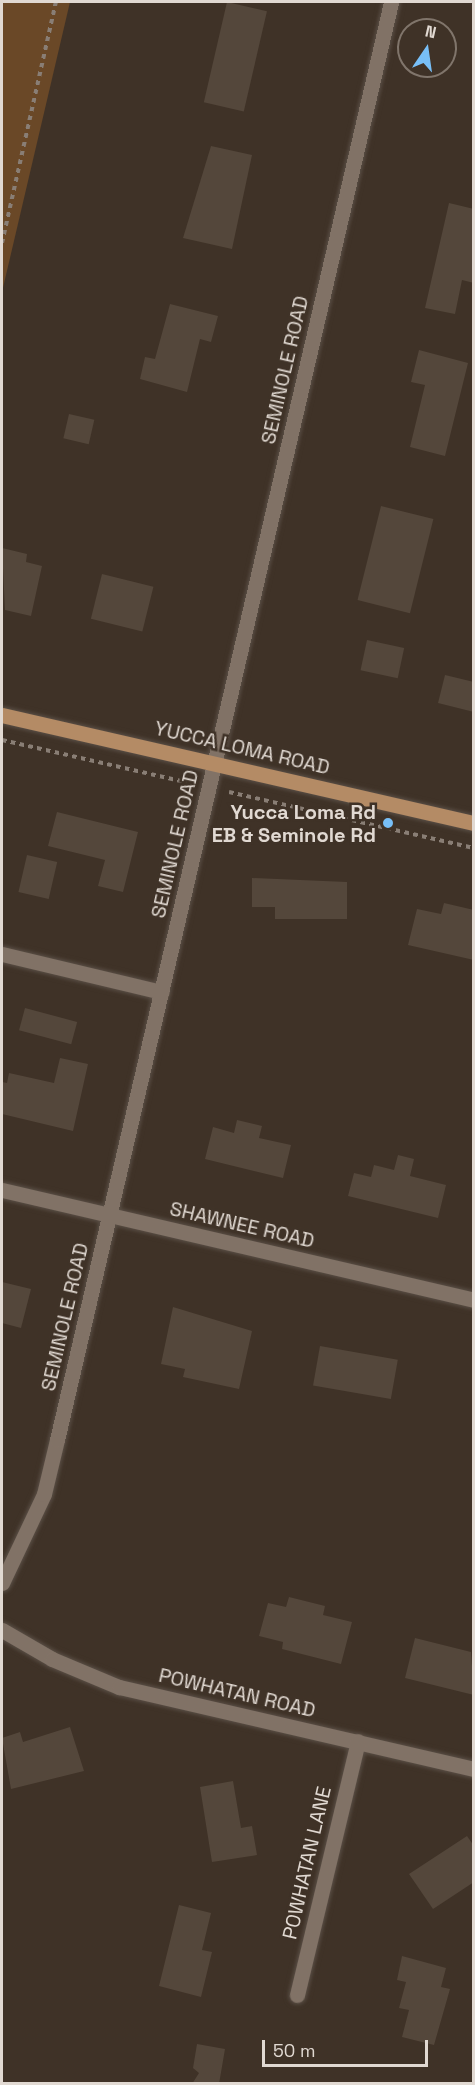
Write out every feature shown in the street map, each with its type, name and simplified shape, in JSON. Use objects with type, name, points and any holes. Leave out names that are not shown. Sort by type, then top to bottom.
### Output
[{"type":"main road","name":"YUCCA LOMA ROAD","points":[[2,715],[474,823]]},
{"type":"street","name":"SEMINOLE ROAD","points":[[2,1582],[44,1494],[216,764],[391,2]]},
{"type":"street","points":[[2,954],[162,992]]},
{"type":"street","name":"SHAWNEE ROAD","points":[[2,1190],[474,1300]]},
{"type":"street","name":"POWHATAN ROAD","points":[[2,1630],[51,1659],[119,1687],[474,1769]]},
{"type":"street","name":"POWHATAN LANE","points":[[297,1995],[358,1741]]},
{"type":"path","points":[[2,243],[56,2]]},
{"type":"path","points":[[2,740],[186,782]]},
{"type":"path","points":[[230,792],[474,848]]},
{"type":"shaded area","points":[[2,2],[70,2],[2,292]]},
{"type":"building","points":[[227,2],[267,11],[244,112],[204,102]]},
{"type":"building","points":[[211,146],[252,155],[232,249],[183,238]]},
{"type":"building","points":[[449,203],[474,209],[474,283],[462,280],[455,314],[425,308]]},
{"type":"building","points":[[170,304],[218,316],[211,342],[200,339],[187,392],[140,379],[145,357],[155,359]]},
{"type":"building","points":[[419,350],[468,363],[445,456],[410,447],[425,385],[411,382]]},
{"type":"building","points":[[69,414],[94,420],[89,444],[63,438]]},
{"type":"building","points":[[381,506],[433,519],[410,613],[358,600]]},
{"type":"building","points":[[2,548],[27,554],[26,562],[42,566],[31,616],[5,610]]},
{"type":"building","points":[[102,574],[153,587],[142,631],[91,619]]},
{"type":"building","points":[[367,640],[404,648],[398,678],[361,670]]},
{"type":"building","points":[[445,675],[474,682],[474,712],[438,703]]},
{"type":"building","points":[[57,812],[138,832],[123,892],[98,886],[105,860],[48,846]]},
{"type":"building","points":[[27,855],[57,862],[49,899],[18,892]]},
{"type":"building","points":[[252,878],[347,882],[347,919],[275,919],[275,907],[252,907]]},
{"type":"building","points":[[444,903],[474,910],[474,960],[408,945],[417,909],[441,914]]},
{"type":"building","points":[[25,1008],[77,1022],[71,1044],[19,1030]]},
{"type":"building","points":[[60,1058],[88,1064],[73,1131],[2,1114],[2,1082],[7,1083],[9,1073],[54,1083]]},
{"type":"building","points":[[237,1120],[262,1126],[259,1138],[291,1145],[283,1178],[205,1159],[213,1127],[234,1133]]},
{"type":"building","points":[[398,1155],[414,1159],[410,1176],[446,1185],[438,1218],[348,1196],[354,1173],[371,1177],[374,1165],[394,1170]]},
{"type":"building","points":[[2,1282],[31,1289],[21,1328],[2,1323]]},
{"type":"building","points":[[173,1307],[252,1331],[239,1389],[183,1377],[185,1369],[161,1364]]},
{"type":"building","points":[[320,1346],[398,1360],[391,1399],[313,1385]]},
{"type":"building","points":[[289,1597],[325,1606],[323,1615],[352,1622],[341,1664],[282,1649],[283,1642],[259,1636],[268,1603],[286,1607]]},
{"type":"building","points":[[415,1638],[471,1652],[474,1695],[405,1678]]},
{"type":"building","points":[[70,1727],[84,1771],[11,1789],[2,1738],[20,1732],[23,1742]]},
{"type":"building","points":[[233,1781],[241,1828],[252,1826],[257,1855],[212,1862],[200,1787]]},
{"type":"building","points":[[467,1836],[474,1846],[474,1882],[433,1909],[409,1874]]},
{"type":"building","points":[[179,1905],[211,1913],[202,1950],[212,1952],[201,1997],[159,1986]]},
{"type":"building","points":[[402,1956],[446,1968],[441,1987],[450,1989],[434,2045],[402,2037],[409,2010],[399,2008],[406,1982],[397,1980]]},
{"type":"building","points":[[197,2044],[225,2049],[219,2084],[192,2084],[199,2073],[193,2068]]},
{"type":"place","name":"Yucca Loma Rd EB & Seminole Rd","points":[[388,823]]}]
